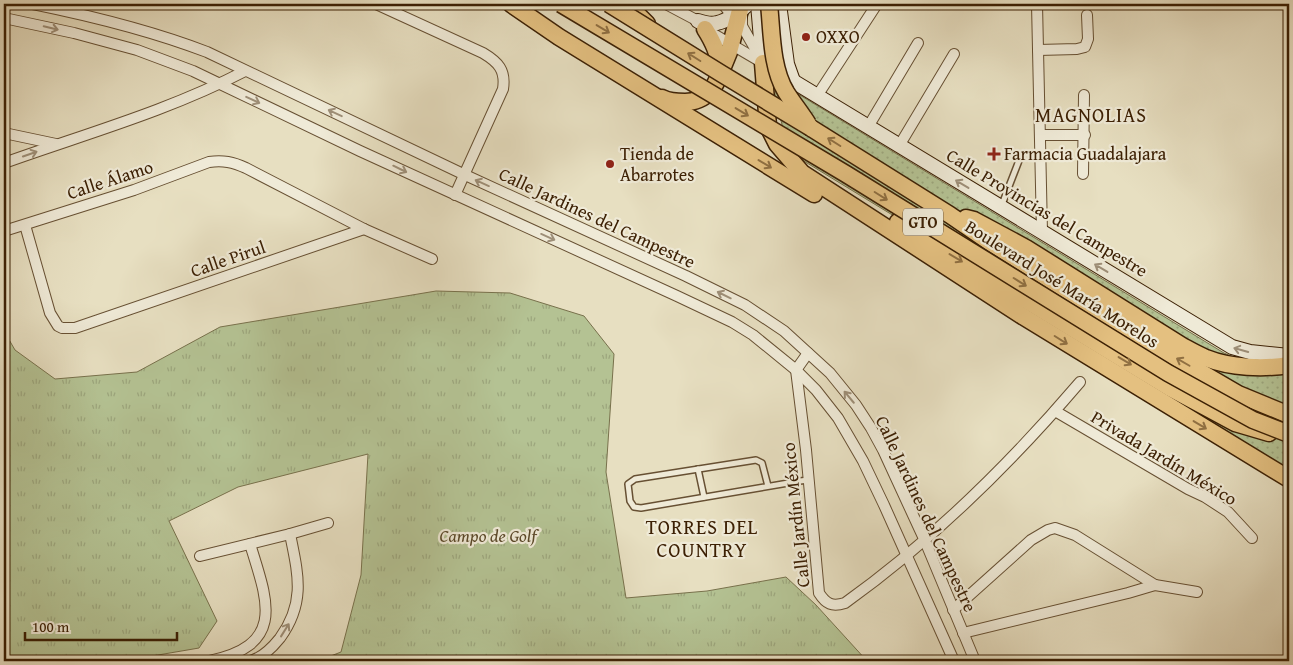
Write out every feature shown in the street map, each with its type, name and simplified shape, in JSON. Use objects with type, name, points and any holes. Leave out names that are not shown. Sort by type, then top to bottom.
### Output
[{"type":"main road","points":[[511,4],[559,37],[981,296],[1024,317]]},
{"type":"main road","name":"Boulevard José María Morelos","points":[[561,4],[854,179],[1168,373],[1253,420],[1289,436]]},
{"type":"main road","name":"Boulevard José María Morelos","points":[[609,4],[811,128],[1159,348],[1238,394],[1289,415]]},
{"type":"main road","points":[[626,4],[660,35]]},
{"type":"main road","points":[[770,4],[775,54],[779,73],[786,91],[811,128]]},
{"type":"main road","points":[[649,92],[666,100],[694,101],[702,99],[710,92],[724,67],[740,13]]},
{"type":"main road","points":[[701,25],[713,43],[718,59],[719,67],[716,80]]},
{"type":"main road","points":[[762,63],[768,126],[784,154],[802,173],[1024,317],[1289,479]]},
{"type":"main road","points":[[784,154],[1206,409],[1235,423],[1289,436]]},
{"type":"main road","points":[[950,215],[974,220],[998,232],[1184,347],[1207,358],[1244,366],[1274,367],[1289,365]]},
{"type":"street","name":"Calle Jardines del Campestre","points":[[33,4],[77,13],[167,37],[207,52],[463,174],[686,276],[745,305],[784,331],[830,373],[856,405],[871,428],[925,542],[976,661]]},
{"type":"street","points":[[376,4],[483,53],[495,61],[502,69],[503,89],[455,195]]},
{"type":"street","points":[[666,4],[762,63]]},
{"type":"street","points":[[723,4],[740,13],[762,63]]},
{"type":"street","points":[[758,4],[762,63]]},
{"type":"street","points":[[779,4],[787,64],[793,81]]},
{"type":"street","points":[[817,96],[877,4]]},
{"type":"street","points":[[1037,4],[1042,232]]},
{"type":"street","points":[[701,25],[717,24],[740,13]]},
{"type":"street","points":[[1038,50],[1085,47],[1088,40],[1088,15]]},
{"type":"street","name":"Calle Jardines del Campestre","points":[[4,18],[74,33],[137,50],[194,71],[455,195],[732,322],[753,335],[796,370],[816,390],[852,442],[907,555],[954,661]]},
{"type":"street","points":[[868,127],[918,44]]},
{"type":"street","points":[[899,146],[954,54]]},
{"type":"street","name":"Calle Provincias del Campestre","points":[[762,63],[1232,347],[1250,352],[1289,356]]},
{"type":"street","points":[[4,163],[132,120],[220,84],[246,71]]},
{"type":"street","points":[[1083,174],[1085,136],[1084,95]]},
{"type":"street","points":[[4,133],[57,144]]},
{"type":"street","points":[[1040,136],[1085,136]]},
{"type":"street","name":"Calle Álamo","points":[[4,231],[134,190],[209,162],[226,161],[246,168],[364,229]]},
{"type":"street","name":"Calle Pirul","points":[[25,225],[50,313],[58,326],[67,328],[75,328],[364,229]]},
{"type":"street","points":[[364,229],[432,259]]},
{"type":"street","points":[[796,370],[808,352]]},
{"type":"street","name":"Calle Jardín México","points":[[796,370],[820,592],[830,605],[845,603],[925,542],[1003,468],[1080,382]]},
{"type":"street","name":"Privada Jardín México","points":[[1055,411],[1188,489],[1205,497],[1228,512],[1252,538]]},
{"type":"street","points":[[200,556],[328,523]]},
{"type":"street","points":[[953,610],[1031,540],[1055,528],[1075,535],[1155,585],[1197,592]]},
{"type":"street","points":[[250,661],[261,656],[276,642],[287,628],[297,603],[298,573],[290,534]]},
{"type":"street","points":[[209,661],[227,660],[253,642],[266,622],[267,608],[264,588],[250,544]]},
{"type":"street","points":[[963,633],[1155,585]]},
{"type":"lane","points":[[1001,207],[1020,158]]},
{"type":"lane","points":[[768,486],[762,463],[756,460],[632,480],[628,484],[630,501],[634,507],[641,508],[809,480]]},
{"type":"lane","points":[[698,469],[704,497]]},
{"type":"green space","points":[[780,83],[1224,353],[1236,358],[1289,370],[1289,472],[894,226],[963,258],[789,152],[775,97],[775,87]]},
{"type":"green space","name":"Campo de Golf","points":[[436,291],[510,293],[584,316],[614,354],[606,472],[626,598],[707,591],[786,577],[816,605],[867,661],[318,661],[341,652],[361,575],[368,454],[238,487],[169,521],[217,621],[199,648],[123,661],[4,661],[4,331],[15,350],[55,379],[137,372],[220,327]]},
{"type":"place","name":"OXXO","points":[[806,37]]},
{"type":"place","name":"Farmacia Guadalajara","points":[[994,154]]},
{"type":"place","name":"Tienda de Abarrotes","points":[[610,164]]},
{"type":"district","name":"MAGNOLIAS","points":[[1091,115]]},
{"type":"district","name":"TORRES DEL COUNTRY","points":[[702,538]]}]
